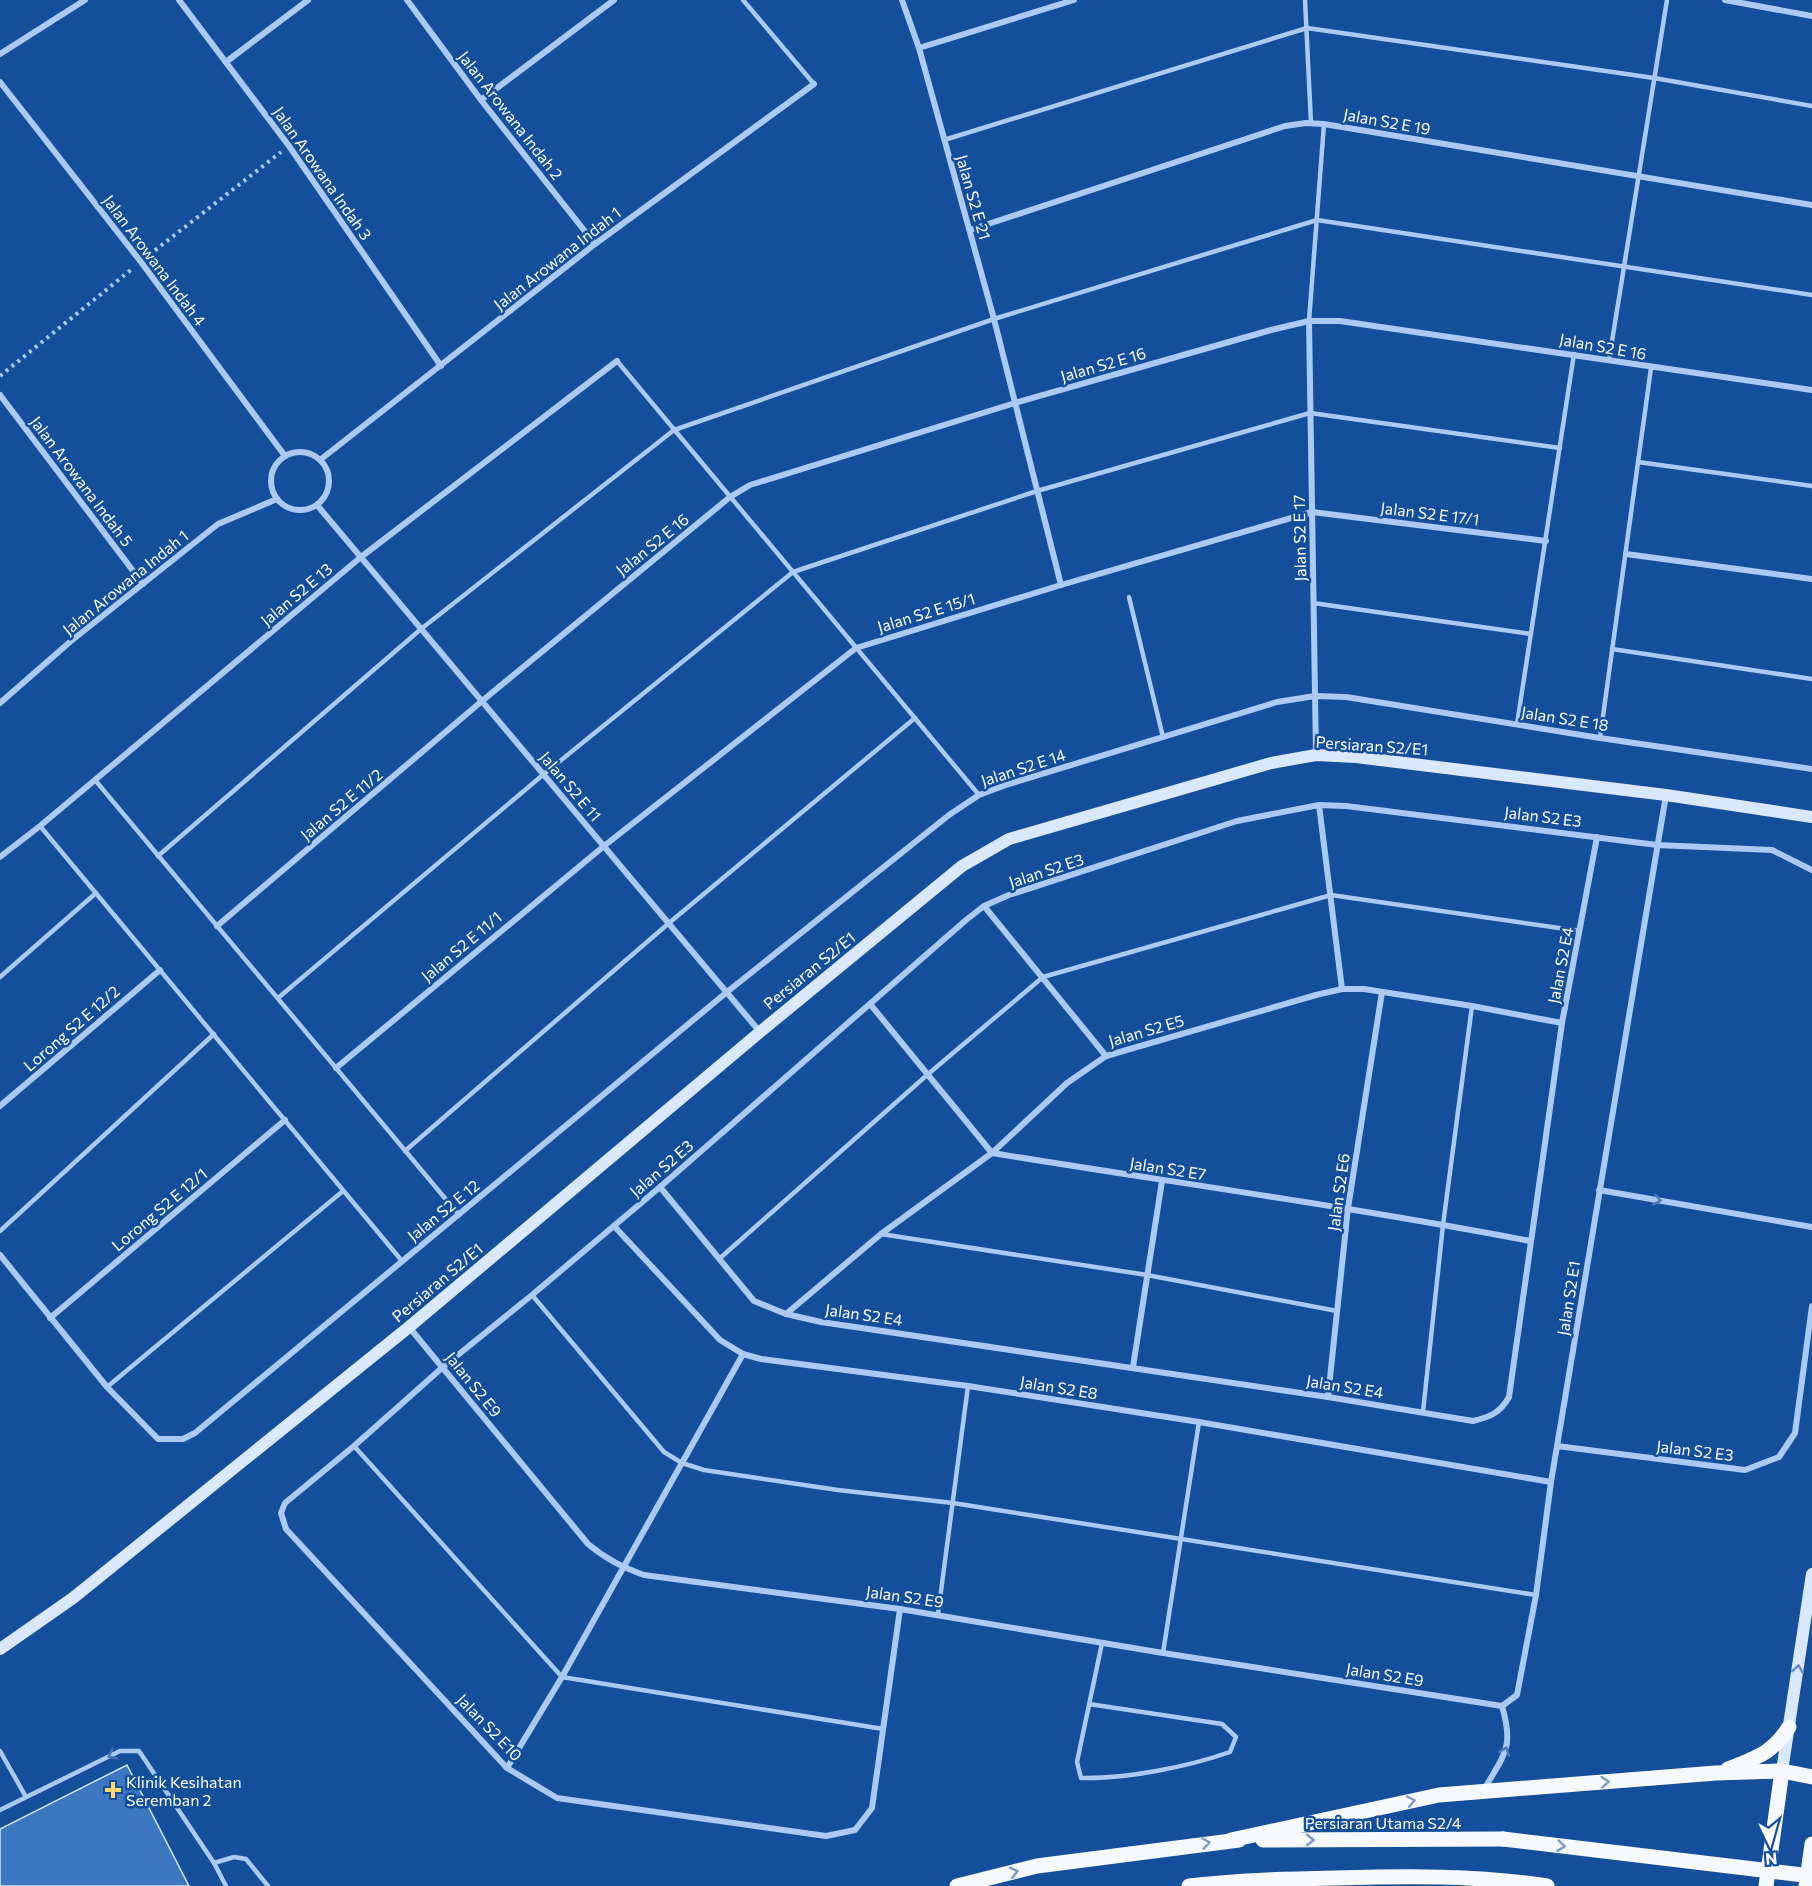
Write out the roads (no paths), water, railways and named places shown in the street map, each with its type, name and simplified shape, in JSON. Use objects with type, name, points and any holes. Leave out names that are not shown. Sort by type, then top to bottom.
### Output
[{"type":"main road","points":[[1716,1773],[1769,1750],[1779,1742],[1789,1727]]},
{"type":"main road","points":[[1231,1840],[1439,1796],[1716,1773],[1782,1771],[1812,1777]]},
{"type":"main road","points":[[1766,1886],[1782,1771]]},
{"type":"main road","name":"Persiaran Utama S2/4","points":[[957,1886],[1037,1866],[1231,1840],[1503,1839],[1812,1876]]},
{"type":"main road","points":[[1806,1886],[1812,1845]]},
{"type":"main road","points":[[1189,1886],[1231,1881],[1403,1876],[1503,1879],[1547,1886]]},
{"type":"main road","points":[[1231,1881],[1255,1886]]},
{"type":"street","points":[[0,54],[85,0]]},
{"type":"street","name":"Jalan Arowana Indah 3","points":[[179,0],[289,146],[441,366]]},
{"type":"street","points":[[226,62],[308,0]]},
{"type":"street","name":"Jalan Arowana Indah 2","points":[[407,0],[481,100],[595,244]]},
{"type":"street","points":[[481,100],[614,0]]},
{"type":"street","name":"Jalan S2 E 21","points":[[902,0],[919,48],[970,230],[1060,585]]},
{"type":"street","points":[[919,48],[1074,0]]},
{"type":"street","points":[[1725,0],[1812,16]]},
{"type":"street","name":"Jalan Arowana Indah 4","points":[[0,82],[141,262],[285,456]]},
{"type":"street","name":"Jalan Arowana Indah 1","points":[[320,460],[595,244],[814,84]]},
{"type":"street","name":"Jalan S2 E 19","points":[[970,230],[1285,126],[1311,123],[1812,205]]},
{"type":"street","name":"Jalan S2 E 16","points":[[482,701],[730,497],[750,485],[1015,404],[1309,321],[1340,321],[1812,390]]},
{"type":"street","name":"Jalan S2 E 17","points":[[1309,321],[1316,755]]},
{"type":"street","name":"Jalan S2 E 13","points":[[0,857],[361,557],[617,361]]},
{"type":"street","name":"Jalan Arowana Indah 5","points":[[0,395],[143,584]]},
{"type":"street","points":[[303,452],[312,454],[326,467],[329,486],[326,495],[317,505],[303,510],[293,510],[277,500],[270,481],[272,471],[285,456],[303,452]]},
{"type":"street","name":"Jalan Arowana Indah 1","points":[[0,703],[71,642],[219,524],[277,500]]},
{"type":"street","name":"Jalan S2 E 11","points":[[317,505],[760,1032]]},
{"type":"street","name":"Jalan S2 E 17/1","points":[[1312,512],[1546,540]]},
{"type":"street","name":"Jalan S2 E 15/1","points":[[604,846],[856,648],[1060,585],[1312,512]]},
{"type":"street","points":[[1626,554],[1812,579]]},
{"type":"street","name":"Jalan S2 E 14","points":[[727,993],[950,815],[979,795],[1006,784],[1277,702],[1315,696]]},
{"type":"street","name":"Jalan S2 E 18","points":[[1315,696],[1346,697],[1812,769]]},
{"type":"street","name":"Jalan S2 E 11/2","points":[[217,926],[482,701]]},
{"type":"street","name":"Persiaran S2/E1","points":[[0,1649],[73,1598],[409,1327],[760,1032],[962,866],[1009,839],[1271,763],[1316,755],[1356,757],[1666,795],[1812,817]]},
{"type":"street","name":"Jalan S2 E1","points":[[1502,1706],[1517,1695],[1536,1595],[1551,1482],[1666,795]]},
{"type":"street","points":[[1319,805],[1342,989]]},
{"type":"street","name":"Jalan S2 E3","points":[[443,1367],[660,1187],[984,906],[1009,895],[1237,821],[1319,805],[1346,806],[1657,845],[1772,850],[1812,870]]},
{"type":"street","name":"Jalan S2 E4","points":[[660,1187],[754,1301],[786,1314],[821,1322],[1133,1367],[1473,1421],[1490,1417],[1503,1408],[1509,1397],[1562,1023],[1597,837]]},
{"type":"street","name":"Jalan S2 E 11/1","points":[[336,1068],[604,846]]},
{"type":"street","points":[[984,906],[1106,1056]]},
{"type":"street","name":"Lorong S2 E 12/2","points":[[0,1106],[160,970]]},
{"type":"street","name":"Jalan S2 E5","points":[[786,1314],[880,1234],[992,1153],[1067,1083],[1106,1056],[1342,989],[1364,989],[1562,1023]]},
{"type":"street","name":"Jalan S2 E6","points":[[1328,1397],[1348,1208],[1382,992]]},
{"type":"street","name":"Jalan S2 E 12","points":[[107,1387],[158,1439],[183,1439],[195,1433],[727,993]]},
{"type":"street","points":[[870,1004],[992,1153]]},
{"type":"street","name":"Lorong S2 E 12/1","points":[[50,1318],[285,1120]]},
{"type":"street","name":"Jalan S2 E7","points":[[992,1153],[1161,1181],[1348,1208],[1530,1241]]},
{"type":"street","points":[[1133,1367],[1161,1181]]},
{"type":"street","points":[[1599,1190],[1812,1227]]},
{"type":"street","name":"Jalan S2 E8","points":[[614,1226],[720,1340],[743,1354],[761,1359],[968,1386],[1199,1422],[1551,1482]]},
{"type":"street","points":[[0,1255],[107,1387]]},
{"type":"street","name":"Jalan S2 E3","points":[[1557,1446],[1745,1470],[1779,1458],[1795,1432],[1812,1306]]},
{"type":"street","name":"Jalan S2 E9","points":[[409,1327],[588,1544],[603,1557],[644,1575],[938,1614],[1163,1653],[1502,1706]]},
{"type":"street","points":[[507,1768],[562,1677],[743,1354]]},
{"type":"street","name":"Jalan S2 E10","points":[[443,1367],[354,1446],[285,1503],[281,1513],[286,1529],[507,1768],[557,1798],[826,1836],[855,1830],[872,1808],[900,1609]]},
{"type":"street","points":[[1782,1771],[1812,1574]]},
{"type":"street","points":[[1483,1792],[1502,1758],[1508,1741],[1508,1727],[1502,1706]]},
{"type":"lane","points":[[742,0],[814,84]]},
{"type":"lane","points":[[1305,0],[1311,123]]},
{"type":"lane","points":[[1609,360],[1667,0]]},
{"type":"lane","points":[[944,140],[1307,28],[1654,78],[1812,106]]},
{"type":"lane","points":[[1309,321],[1324,124]]},
{"type":"lane","points":[[159,856],[422,629],[674,430],[994,319],[1317,220],[1812,295]]},
{"type":"lane","points":[[1517,724],[1574,354]]},
{"type":"lane","points":[[617,361],[979,795]]},
{"type":"lane","points":[[1600,738],[1651,368]]},
{"type":"lane","points":[[278,998],[544,774],[793,572],[1037,491],[1310,413],[1560,448]]},
{"type":"lane","points":[[1638,462],[1812,486]]},
{"type":"lane","points":[[1129,597],[1163,737]]},
{"type":"lane","points":[[1313,603],[1531,634]]},
{"type":"lane","points":[[1612,649],[1812,679]]},
{"type":"lane","points":[[405,1150],[669,923],[915,718]]},
{"type":"lane","points":[[95,780],[459,1215]]},
{"type":"lane","points":[[40,826],[402,1261]]},
{"type":"lane","points":[[0,977],[96,893]]},
{"type":"lane","points":[[718,1259],[927,1075],[1043,977],[1331,895],[1580,931]]},
{"type":"lane","points":[[1423,1412],[1443,1225],[1472,1006]]},
{"type":"lane","points":[[0,1231],[214,1034]]},
{"type":"lane","points":[[107,1387],[344,1191]]},
{"type":"lane","points":[[880,1234],[1147,1275],[1337,1311]]},
{"type":"lane","points":[[532,1295],[664,1452],[704,1470],[838,1490],[953,1503],[1536,1595]]},
{"type":"lane","points":[[938,1614],[968,1386]]},
{"type":"lane","points":[[1163,1653],[1199,1422]]},
{"type":"lane","points":[[354,1446],[562,1677],[883,1729]]},
{"type":"lane","points":[[1089,1704],[1222,1724],[1236,1737],[1230,1752],[1205,1761],[1106,1779],[1081,1778],[1077,1762],[1089,1704],[1102,1643]]},
{"type":"lane","points":[[0,1810],[120,1750],[138,1751],[214,1863],[226,1886]]},
{"type":"lane","points":[[0,1751],[26,1797]]},
{"type":"lane","points":[[214,1863],[228,1858],[246,1859],[268,1886]]},
{"type":"place","name":"Klinik Kesihatan Seremban 2","points":[[113,1790]]}]
